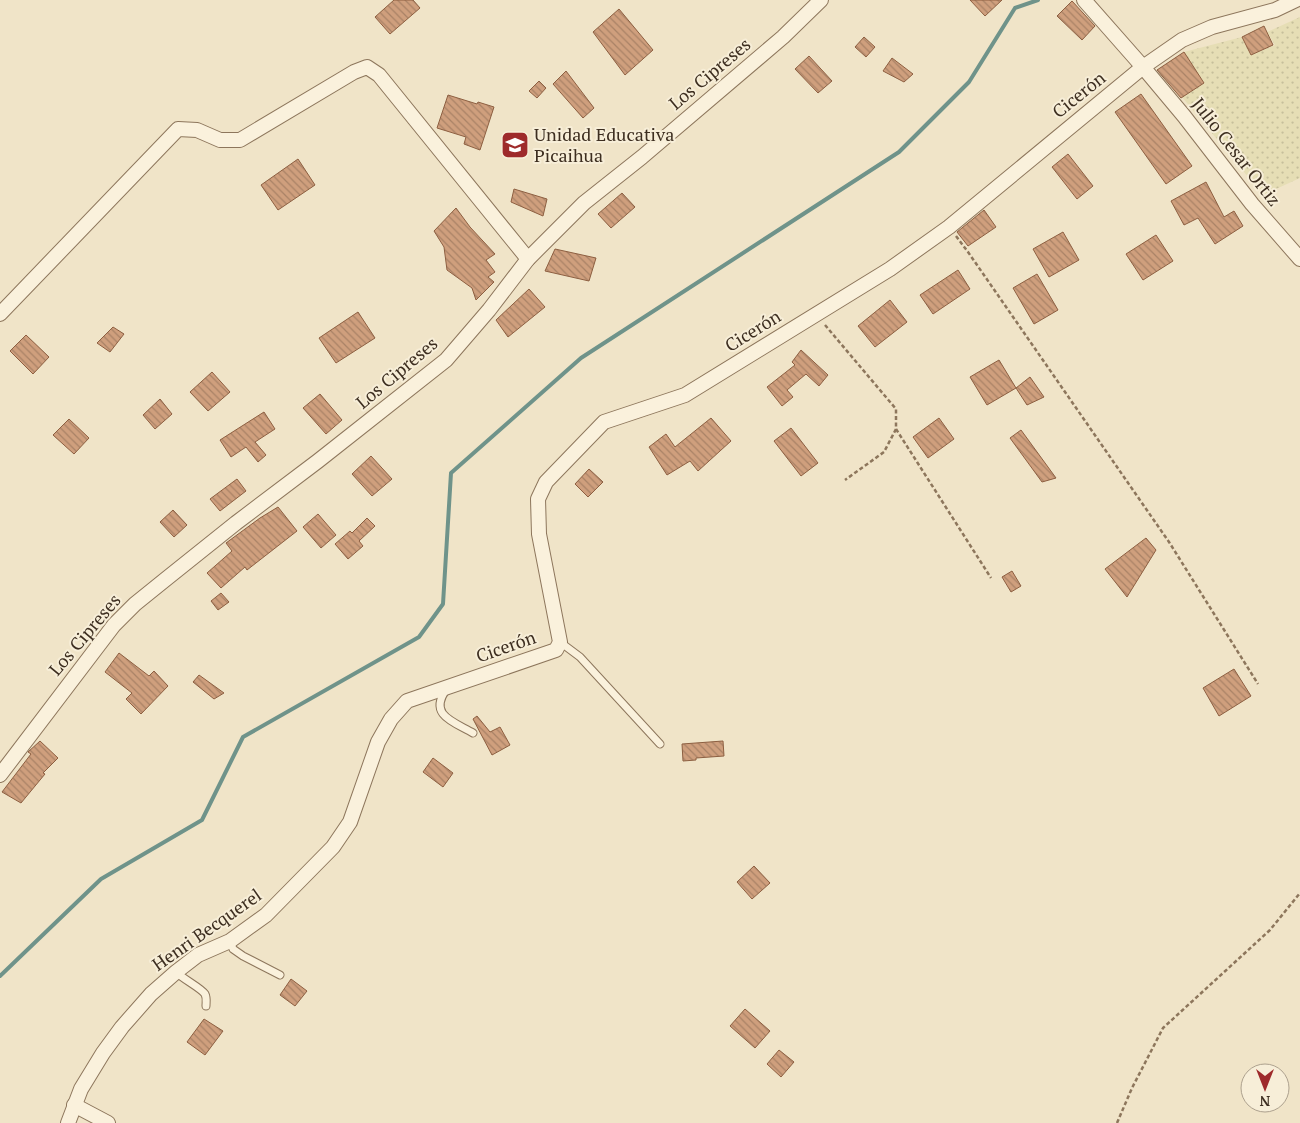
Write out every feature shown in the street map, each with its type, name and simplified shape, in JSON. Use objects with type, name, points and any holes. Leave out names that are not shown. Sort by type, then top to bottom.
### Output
[{"type":"street","name":"Los Cipreses","points":[[0,774],[114,625],[135,604],[446,360],[489,310],[528,259],[584,203],[642,157],[775,44],[820,0]]},
{"type":"street","name":"Julio Cesar Ortiz","points":[[1084,0],[1184,116],[1252,204],[1300,259]]},
{"type":"street","name":"Cicerón","points":[[378,742],[391,719],[407,701],[556,650],[560,642],[539,534],[538,499],[546,482],[604,422],[685,396],[890,269],[949,227],[1143,67],[1182,40],[1212,27],[1275,10],[1296,0]]},
{"type":"street","points":[[0,314],[178,129],[196,130],[220,140],[240,140],[354,72],[367,67],[379,75],[528,259]]},
{"type":"street","name":"Henri Becquerel","points":[[68,1123],[81,1089],[103,1053],[122,1027],[151,994],[198,955],[230,941],[266,915],[333,847],[350,822],[378,742]]},
{"type":"street","points":[[74,1105],[108,1123]]},
{"type":"lane","points":[[560,642],[580,657],[660,744]]},
{"type":"lane","points":[[448,688],[440,703],[441,713],[472,733]]},
{"type":"lane","points":[[230,941],[233,949],[243,956],[280,975]]},
{"type":"lane","points":[[176,972],[204,994],[206,1006]]},
{"type":"path","points":[[949,227],[980,268],[1170,542],[1258,684]]},
{"type":"path","points":[[816,314],[896,409],[896,430],[884,452],[845,480]]},
{"type":"path","points":[[896,430],[991,578]]},
{"type":"path","points":[[1117,1123],[1132,1088],[1163,1028],[1270,930],[1300,893]]},
{"type":"shaded area","points":[[1300,17],[1300,178],[1263,195],[1182,97],[1204,83],[1184,52],[1242,37],[1251,55],[1275,45],[1267,32]]},
{"type":"building","points":[[394,0],[413,0],[420,8],[390,34],[375,17]]},
{"type":"building","points":[[970,0],[1002,0],[985,16]]},
{"type":"building","points":[[1072,1],[1095,26],[1082,40],[1057,16]]},
{"type":"building","points":[[619,9],[653,50],[625,75],[593,32]]},
{"type":"building","points":[[1264,26],[1273,45],[1251,55],[1242,37]]},
{"type":"building","points":[[864,37],[875,47],[866,57],[855,47]]},
{"type":"building","points":[[1184,52],[1204,83],[1181,98],[1157,70]]},
{"type":"building","points":[[809,56],[832,81],[818,93],[795,69]]},
{"type":"building","points":[[892,58],[913,74],[904,82],[883,71]]},
{"type":"building","points":[[566,71],[594,108],[583,118],[553,84]]},
{"type":"building","points":[[539,81],[546,88],[537,98],[529,91]]},
{"type":"building","points":[[1141,94],[1192,166],[1166,184],[1115,112]]},
{"type":"building","points":[[448,95],[494,107],[480,150],[464,144],[466,137],[437,128]]},
{"type":"building","points":[[1068,154],[1093,186],[1077,199],[1052,167]]},
{"type":"building","points":[[298,159],[315,185],[278,210],[261,185]]},
{"type":"building","points":[[1206,182],[1224,217],[1234,211],[1243,226],[1215,244],[1198,218],[1184,225],[1171,201]]},
{"type":"building","points":[[514,189],[547,199],[543,216],[511,202]]},
{"type":"building","points":[[622,193],[635,207],[611,228],[598,214]]},
{"type":"building","points":[[456,208],[470,227],[495,254],[486,260],[495,272],[488,277],[494,282],[476,300],[472,288],[447,270],[444,247],[434,231]]},
{"type":"building","points":[[984,210],[996,227],[968,246],[957,232]]},
{"type":"building","points":[[1063,232],[1079,260],[1049,277],[1033,249]]},
{"type":"building","points":[[1156,235],[1173,261],[1143,280],[1126,254]]},
{"type":"building","points":[[555,249],[596,258],[589,281],[545,271]]},
{"type":"building","points":[[958,270],[970,289],[933,314],[920,295]]},
{"type":"building","points":[[1037,274],[1058,310],[1034,324],[1013,288]]},
{"type":"building","points":[[529,289],[545,307],[508,337],[496,320]]},
{"type":"building","points":[[890,300],[907,322],[875,347],[858,326]]},
{"type":"building","points":[[358,312],[375,338],[336,363],[319,338]]},
{"type":"building","points":[[113,327],[124,334],[110,352],[97,343]]},
{"type":"building","points":[[26,335],[49,357],[33,374],[10,351]]},
{"type":"building","points":[[801,350],[828,375],[819,386],[806,374],[787,390],[793,397],[782,406],[767,387],[795,365],[792,362]]},
{"type":"building","points":[[999,360],[1016,388],[987,405],[970,377]]},
{"type":"building","points":[[212,372],[230,392],[208,411],[190,392]]},
{"type":"building","points":[[1030,377],[1044,397],[1027,405],[1016,388]]},
{"type":"building","points":[[320,394],[342,420],[326,434],[303,408]]},
{"type":"building","points":[[160,399],[172,414],[155,429],[143,415]]},
{"type":"building","points":[[264,412],[275,429],[255,442],[266,455],[258,462],[246,447],[231,457],[220,440]]},
{"type":"building","points":[[711,418],[731,441],[698,471],[690,461],[667,475],[649,447],[666,434],[675,447]]},
{"type":"building","points":[[939,418],[954,439],[928,458],[913,437]]},
{"type":"building","points":[[69,419],[89,438],[74,454],[53,435]]},
{"type":"building","points":[[791,428],[818,463],[801,476],[774,441]]},
{"type":"building","points":[[1021,430],[1056,478],[1042,482],[1010,438]]},
{"type":"building","points":[[371,456],[392,479],[372,496],[352,474]]},
{"type":"building","points":[[589,469],[603,482],[588,497],[575,484]]},
{"type":"building","points":[[237,479],[246,491],[220,511],[210,499]]},
{"type":"building","points":[[278,507],[297,531],[247,570],[245,567],[221,588],[207,573],[232,551],[226,543]]},
{"type":"building","points":[[173,510],[187,525],[174,537],[160,522]]},
{"type":"building","points":[[318,514],[336,535],[321,548],[303,527]]},
{"type":"building","points":[[367,518],[375,526],[359,541],[363,546],[348,559],[335,544],[350,531],[352,533]]},
{"type":"building","points":[[1146,538],[1156,550],[1127,597],[1105,569]]},
{"type":"building","points":[[1012,571],[1021,586],[1011,592],[1002,577]]},
{"type":"building","points":[[221,593],[229,602],[218,610],[211,601]]},
{"type":"building","points":[[119,653],[149,676],[154,671],[168,686],[141,714],[126,699],[132,693],[105,672]]},
{"type":"building","points":[[1234,669],[1251,696],[1219,716],[1203,688]]},
{"type":"building","points":[[199,675],[224,693],[214,699],[193,682]]},
{"type":"building","points":[[477,716],[490,732],[500,727],[510,745],[492,755],[473,719]]},
{"type":"building","points":[[40,741],[58,758],[43,773],[45,774],[21,803],[2,792],[31,754],[28,752]]},
{"type":"building","points":[[723,741],[724,756],[683,761],[682,744]]},
{"type":"building","points":[[433,758],[453,773],[443,787],[423,772]]},
{"type":"building","points":[[754,866],[770,883],[752,899],[737,882]]},
{"type":"building","points":[[291,979],[307,991],[295,1006],[280,995]]},
{"type":"building","points":[[745,1009],[770,1031],[755,1048],[730,1026]]},
{"type":"building","points":[[204,1019],[223,1031],[205,1055],[187,1042]]},
{"type":"building","points":[[779,1050],[794,1062],[781,1077],[767,1064]]},
{"type":"waterway","points":[[0,976],[101,879],[202,820],[243,737],[419,637],[443,604],[451,473],[581,358],[899,152],[969,82],[1015,8],[1038,0]]},
{"type":"place","name":"Unidad Educativa Picaihua","points":[[515,145]]}]
